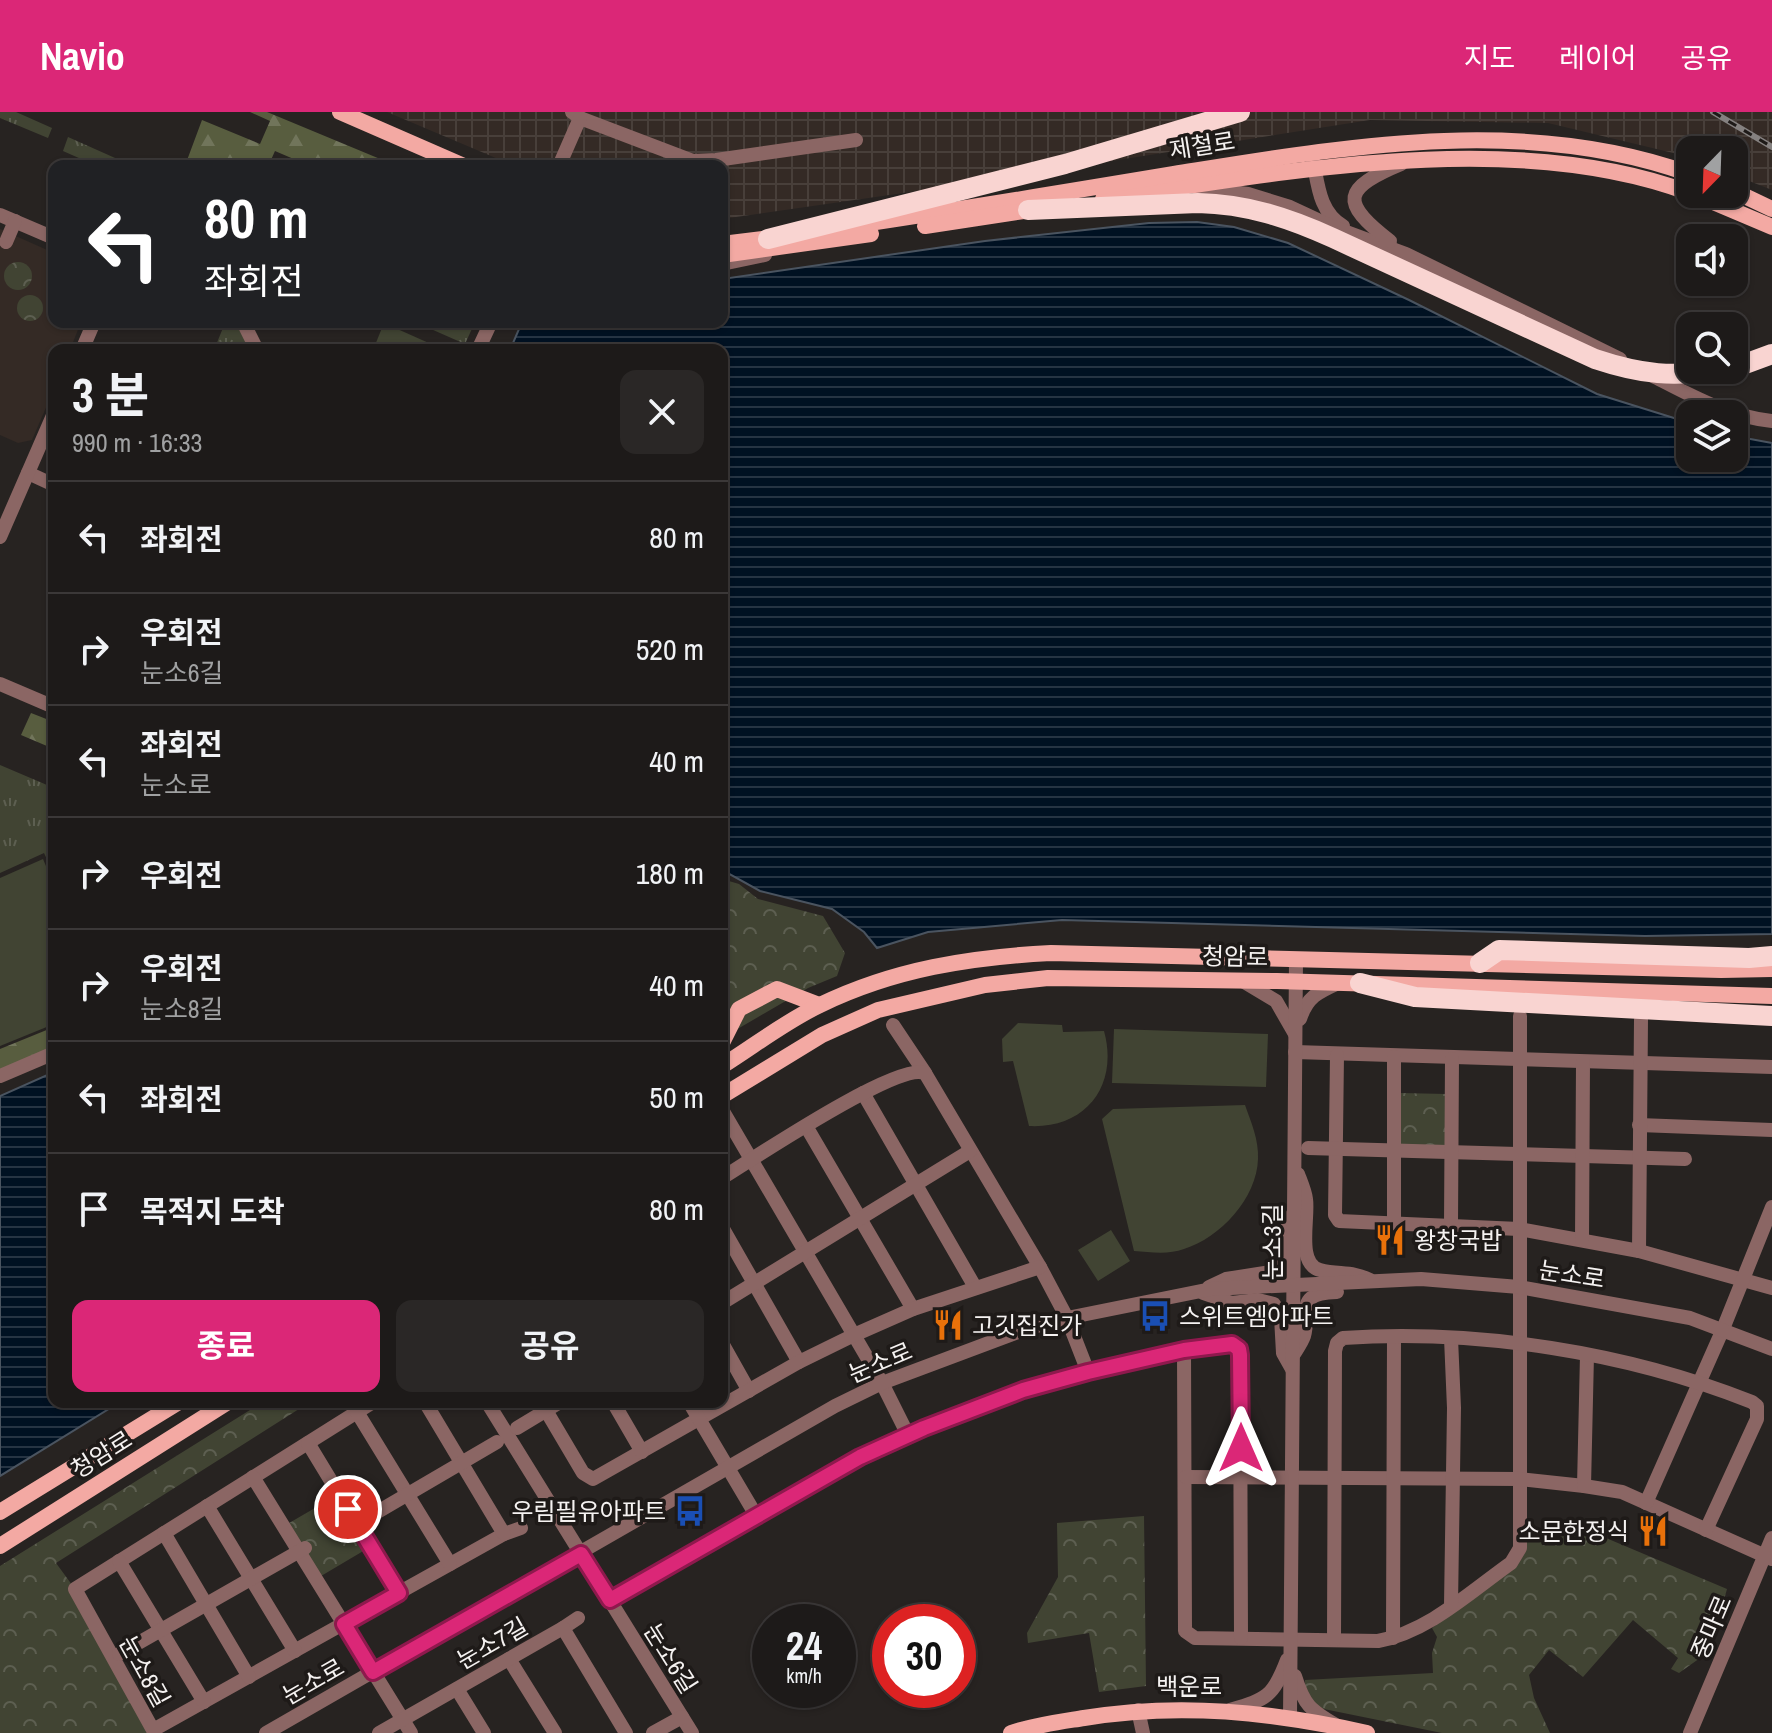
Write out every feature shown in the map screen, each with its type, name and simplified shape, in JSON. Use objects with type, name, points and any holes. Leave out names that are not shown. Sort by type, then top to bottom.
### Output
[{"type":"highway","points":[[768,239],[944,196],[1240,112]]},
{"type":"highway","points":[[1028,210],[1198,203],[1224,203],[1257,209],[1293,220],[1595,359],[1641,373],[1676,374]]},
{"type":"highway","points":[[1748,363],[1772,354]]},
{"type":"highway","points":[[1480,963],[1499,950],[1749,958],[1772,956]]},
{"type":"highway","points":[[1350,982],[1415,997],[1633,1014],[1772,1016]]},
{"type":"main road","points":[[340,112],[450,160]]},
{"type":"main road","name":"제철로","points":[[728,243],[1426,142],[1514,141],[1597,151],[1676,171]]},
{"type":"main road","name":"제철로","points":[[728,254],[1181,187],[1313,160],[1420,162],[1480,158],[1603,169],[1651,178],[1676,187]]},
{"type":"main road","points":[[1748,198],[1772,209]]},
{"type":"main road","name":"제철로","points":[[1727,208],[1772,227]]},
{"type":"main road","name":"청암로","points":[[728,1062],[819,1005],[905,972],[991,956],[1051,953],[1772,969]]},
{"type":"main road","name":"청암로","points":[[728,1092],[822,1035],[878,1010],[985,985],[1048,978],[1350,982],[1772,996]]},
{"type":"main road","points":[[728,1031],[739,1009],[777,989],[819,1005]]},
{"type":"main road","name":"청암로","points":[[0,1512],[169,1408]]},
{"type":"main road","name":"청암로","points":[[0,1546],[218,1408]]},
{"type":"main road","name":"백운로","points":[[1011,1733],[1041,1725],[1138,1710],[1230,1710],[1367,1733]]},
{"type":"street","points":[[561,160],[576,115],[690,160]]},
{"type":"street","points":[[716,160],[856,140]]},
{"type":"street","points":[[1313,160],[1321,199],[1337,222],[1698,399],[1740,415],[1772,421]]},
{"type":"street","points":[[1406,254],[1362,218],[1356,210],[1354,199],[1357,189],[1365,181],[1401,164],[1420,162]]},
{"type":"street","points":[[1181,187],[1266,198],[1333,227],[1361,235]]},
{"type":"street","points":[[0,215],[48,235]]},
{"type":"street","points":[[6,242],[15,221]]},
{"type":"street","points":[[728,263],[803,245]]},
{"type":"street","points":[[0,537],[48,427]]},
{"type":"street","points":[[28,473],[48,482]]},
{"type":"street","points":[[0,684],[48,704]]},
{"type":"street","name":"눈소3길","points":[[1290,1718],[1296,959]]},
{"type":"street","points":[[1241,980],[1276,1001],[1295,1034]]},
{"type":"street","points":[[1295,1034],[1306,1002],[1315,994],[1350,982]]},
{"type":"street","points":[[1633,1014],[1640,1064],[1639,1251]]},
{"type":"street","points":[[1184,1350],[1185,1631],[1195,1638],[1378,1641],[1393,1638],[1412,1632],[1511,1563],[1520,1548],[1520,1016]]},
{"type":"street","points":[[893,1025],[925,1073],[1040,1267],[1067,1318],[1088,1372]]},
{"type":"street","points":[[1295,1052],[1772,1067]]},
{"type":"street","points":[[1337,1055],[1335,1215],[1339,1221],[1519,1229],[1639,1251],[1772,1288]]},
{"type":"street","points":[[0,1076],[48,1056]]},
{"type":"street","points":[[1394,1057],[1394,1223]]},
{"type":"street","points":[[1451,1224],[1452,1059]]},
{"type":"street","points":[[1582,1240],[1583,1062]]},
{"type":"street","points":[[728,1174],[863,1093],[906,1073],[918,1070],[925,1073]]},
{"type":"street","points":[[863,1093],[975,1287]]},
{"type":"street","points":[[728,1120],[882,1383],[908,1435]]},
{"type":"street","points":[[1639,1125],[1772,1130]]},
{"type":"street","points":[[806,1126],[913,1309]]},
{"type":"street","points":[[1308,1148],[1685,1159]]},
{"type":"street","points":[[728,1299],[970,1151]]},
{"type":"street","points":[[1294,1161],[1307,1201],[1308,1261],[1321,1270],[1355,1273],[1374,1281]]},
{"type":"street","points":[[1646,1503],[1723,1329],[1772,1207]]},
{"type":"street","points":[[1199,1292],[1226,1279],[1271,1272],[1282,1258],[1284,1230],[1294,1211]]},
{"type":"street","points":[[728,1238],[799,1362]]},
{"type":"street","points":[[728,1403],[799,1362],[913,1309],[1040,1267]]},
{"type":"street","name":"눈소로","points":[[266,1733],[835,1406],[882,1383],[1026,1329],[1067,1318],[1199,1292],[1433,1280],[1519,1287],[1654,1310],[1723,1329],[1772,1349]]},
{"type":"street","points":[[1199,1292],[1232,1303],[1258,1300],[1274,1304],[1281,1317],[1283,1353],[1293,1363],[1304,1336],[1304,1312],[1309,1301],[1322,1292],[1357,1292],[1374,1281]]},
{"type":"street","points":[[1334,1640],[1337,1343],[1343,1338],[1451,1338],[1519,1344],[1587,1355],[1700,1381],[1752,1402],[1757,1406],[1758,1413],[1706,1530]]},
{"type":"street","points":[[1393,1638],[1394,1338]]},
{"type":"street","points":[[1451,1338],[1454,1478],[1451,1605]]},
{"type":"street","points":[[610,1600],[860,1457],[908,1435],[1023,1390],[1184,1350],[1232,1344],[1239,1349],[1241,1638]]},
{"type":"street","points":[[728,1354],[749,1391]]},
{"type":"street","points":[[1584,1486],[1587,1355]]},
{"type":"street","name":"눈소8길","points":[[363,1408],[75,1589],[152,1732],[504,1534],[521,1528]]},
{"type":"street","points":[[429,1408],[504,1534]]},
{"type":"street","name":"눈소6길","points":[[491,1408],[692,1733]]},
{"type":"street","points":[[517,1428],[542,1408]]},
{"type":"street","points":[[545,1408],[583,1473],[593,1479],[720,1408]]},
{"type":"street","points":[[616,1408],[642,1452]]},
{"type":"street","points":[[693,1408],[757,1517]]},
{"type":"street","points":[[357,1412],[450,1564]]},
{"type":"street","points":[[354,1526],[497,1442]]},
{"type":"street","points":[[308,1443],[354,1526],[399,1593]]},
{"type":"street","points":[[253,1477],[302,1550],[411,1733]]},
{"type":"street","points":[[1186,1477],[1520,1479],[1584,1486],[1622,1492],[1768,1558]]},
{"type":"street","points":[[207,1506],[295,1651]]},
{"type":"street","points":[[164,1533],[249,1677]]},
{"type":"street","name":"중마로","points":[[1690,1733],[1768,1558],[1772,1538]]},
{"type":"street","points":[[119,1654],[302,1550]]},
{"type":"street","points":[[119,1561],[204,1702]]},
{"type":"street","points":[[563,1628],[578,1618]]},
{"type":"street","name":"눈소7길","points":[[379,1733],[563,1628],[626,1733]]},
{"type":"street","points":[[509,1659],[555,1733]]},
{"type":"street","points":[[1230,1710],[1262,1700],[1273,1692],[1287,1659],[1291,1660],[1304,1702],[1311,1710],[1340,1727]]},
{"type":"street","points":[[457,1689],[484,1733]]},
{"type":"street","points":[[1138,1710],[1143,1733]]},
{"type":"street","points":[[653,1733],[682,1717]]},
{"type":"shaded area","points":[[387,112],[1772,112],[1772,190],[1748,181],[1748,136],[1676,136],[1676,154],[1548,123],[1370,120],[728,218],[728,160],[501,160]]},
{"type":"shaded area","points":[[0,229],[48,250],[48,328],[79,328],[72,344],[48,344],[48,403],[32,440],[18,443],[0,435]]},
{"type":"green space","points":[[0,112],[16,112],[52,128],[48,138],[0,118]]},
{"type":"green space","points":[[250,112],[267,112],[383,160],[296,160],[275,151],[271,160],[187,160],[202,120],[260,144],[270,121]]},
{"type":"green space","points":[[68,137],[120,160],[83,160],[63,151]]},
{"type":"green space","points":[[18,262],[28,266],[32,276],[28,286],[18,290],[8,286],[4,276],[8,266]]},
{"type":"green space","points":[[30,295],[39,299],[43,308],[39,317],[30,321],[21,317],[17,308],[21,299]]},
{"type":"green space","points":[[223,328],[235,328],[243,332],[248,344],[216,344]]},
{"type":"green space","points":[[382,328],[395,328],[431,344],[375,344]]},
{"type":"green space","points":[[429,328],[472,328],[465,344]]},
{"type":"green space","points":[[31,713],[48,720],[48,746],[21,735]]},
{"type":"green space","points":[[0,765],[48,785],[48,861],[44,853],[0,873]]},
{"type":"green space","points":[[43,859],[48,871],[48,1026],[0,1046],[0,878]]},
{"type":"green space","points":[[728,881],[739,884],[758,899],[823,916],[845,953],[837,976],[808,988],[728,1035]]},
{"type":"green space","points":[[1018,1023],[1062,1025],[1063,1032],[1104,1031],[1107,1069],[1094,1100],[1082,1111],[1067,1120],[1029,1126],[1013,1061],[1003,1062],[1002,1039]]},
{"type":"green space","points":[[48,1029],[48,1049],[0,1070],[0,1049]]},
{"type":"green space","points":[[1114,1029],[1268,1034],[1266,1087],[1112,1083]]},
{"type":"green space","points":[[1400,1093],[1446,1094],[1446,1145],[1399,1145]]},
{"type":"green space","points":[[1245,1105],[1256,1138],[1258,1159],[1256,1174],[1244,1202],[1223,1226],[1197,1244],[1165,1253],[1134,1251],[1102,1119],[1113,1109]]},
{"type":"green space","points":[[1111,1230],[1130,1261],[1098,1281],[1078,1250]]},
{"type":"green space","points":[[253,1408],[301,1408],[56,1563],[75,1589],[148,1733],[0,1733],[0,1566]]},
{"type":"green space","points":[[339,1494],[370,1547],[316,1579],[284,1526]]},
{"type":"green space","points":[[1144,1516],[1146,1686],[1099,1692],[1089,1633],[1028,1643],[1027,1633],[1058,1577],[1057,1523]]},
{"type":"green space","points":[[1525,1531],[1606,1538],[1727,1589],[1707,1653],[1679,1673],[1671,1669],[1678,1658],[1633,1620],[1583,1677],[1549,1650],[1529,1675],[1534,1698],[1550,1733],[1442,1733],[1314,1707],[1305,1689],[1305,1680],[1433,1673],[1432,1653],[1437,1637],[1432,1628],[1508,1572]]},
{"type":"water","points":[[1197,222],[1234,227],[1288,243],[1597,394],[1676,419],[1676,472],[1748,472],[1748,439],[1772,443],[1772,934],[1645,936],[1062,920],[928,932],[877,948],[864,932],[832,909],[760,891],[728,873],[728,344],[513,344],[519,328],[728,328],[728,278],[985,241],[1149,223]]},
{"type":"water","points":[[48,1075],[48,1408],[110,1408],[0,1476],[0,1096]]},
{"type":"railway","points":[[1713,112],[1772,147]]},
{"type":"place","name":"왕창국밥","points":[[1390,1240]]},
{"type":"place","name":"스위트엠아파트","points":[[1155,1316]]},
{"type":"place","name":"고깃집진가","points":[[948,1325]]},
{"type":"place","name":"우림필유아파트","points":[[690,1511]]},
{"type":"place","name":"소문한정식","points":[[1653,1531]]},
{"type":"route","points":[[348,1509],[399,1593],[344,1624],[373,1672],[581,1554],[610,1600],[860,1457],[924,1428],[1023,1390],[1108,1367],[1184,1350],[1232,1344],[1239,1349],[1240,1355],[1241,1448]]}]
